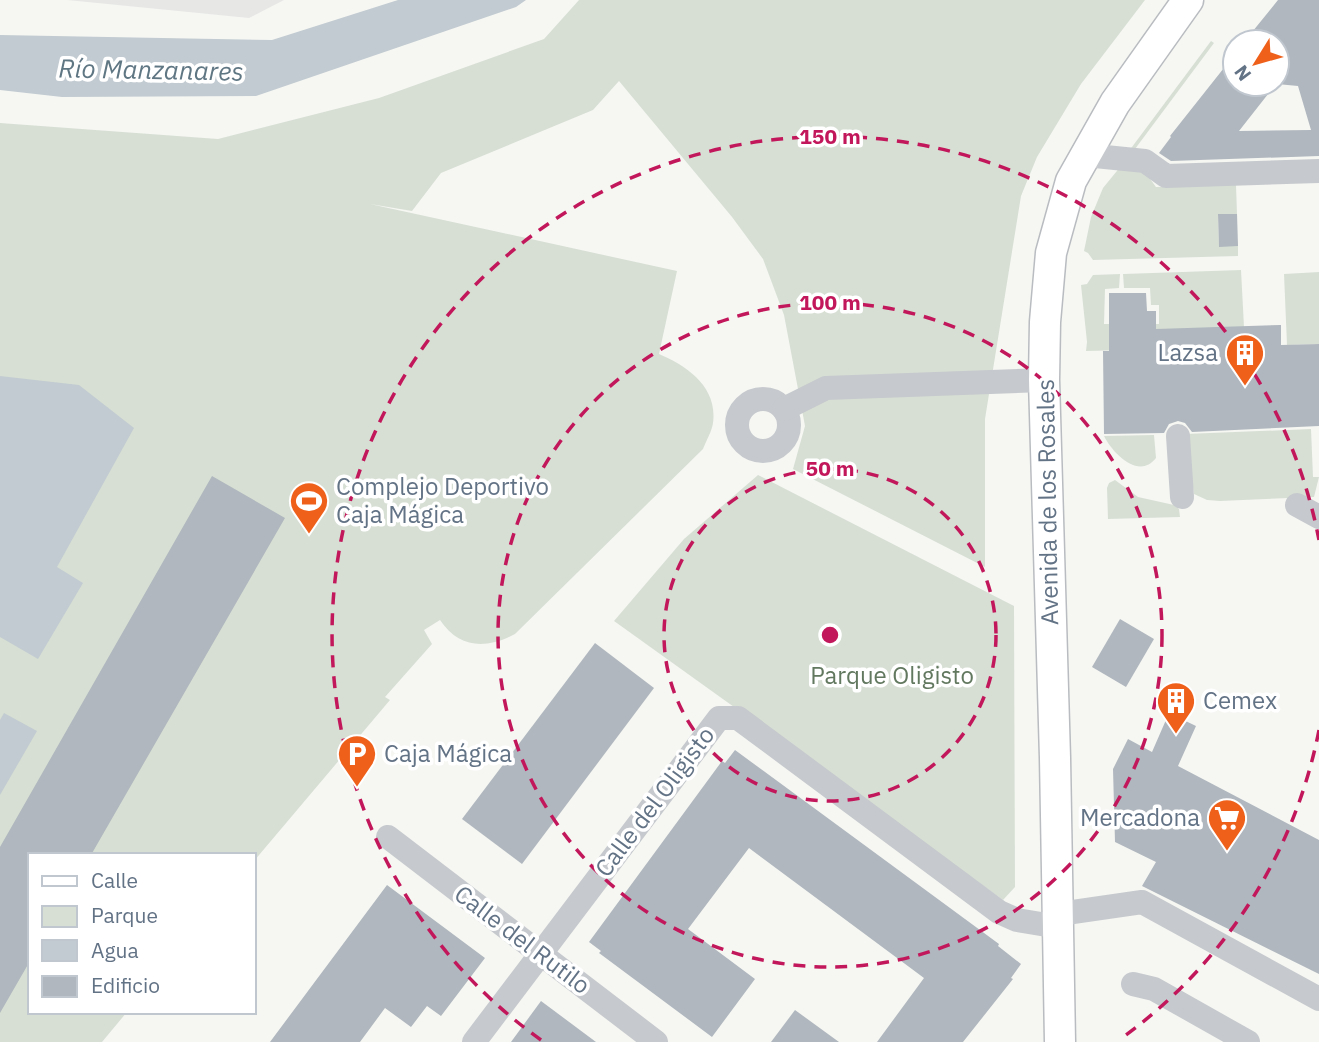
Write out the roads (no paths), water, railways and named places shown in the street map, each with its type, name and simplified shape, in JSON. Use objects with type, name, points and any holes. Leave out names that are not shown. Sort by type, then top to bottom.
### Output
[{"type":"main road","name":"Avenida de los Rosales","points":[[1060,1042],[1044,380],[1045,323],[1051,253],[1071,181],[1085,155],[1115,103],[1188,0]]},
{"type":"street","points":[[1085,155],[1145,161],[1166,176],[1319,171]]},
{"type":"street","points":[[784,409],[826,388],[1044,380]]},
{"type":"street","points":[[1178,436],[1182,497]]},
{"type":"street","points":[[1297,505],[1319,517]]},
{"type":"street","name":"Calle del Oligisto","points":[[474,1042],[719,718],[738,718],[999,912],[1017,920],[1059,921]]},
{"type":"street","name":"Calle del Rutilo","points":[[388,837],[656,1042]]},
{"type":"street","points":[[1059,921],[1142,902],[1319,999]]},
{"type":"street","points":[[1133,984],[1154,989],[1248,1042]]},
{"type":"water","name":"Río Manzanares","points":[[398,0],[526,0],[516,7],[256,96],[62,97],[0,90],[0,35],[272,40]]},
{"type":"water","points":[[0,376],[79,385],[134,428],[57,567],[83,583],[38,659],[0,637]]},
{"type":"water","points":[[4,713],[37,731],[0,795],[0,720]]},
{"type":"place","name":"Lazsa","points":[[1245,387]]},
{"type":"place","name":"Complejo Deportivo Caja Mágica","points":[[309,535]]},
{"type":"place","name":"Cemex","points":[[1176,735]]},
{"type":"place","name":"Caja Mágica","points":[[357,788]]},
{"type":"place","name":"Mercadona","points":[[1227,852]]},
{"type":"park label","name":"Parque Oligisto","points":[[892,676]]}]
